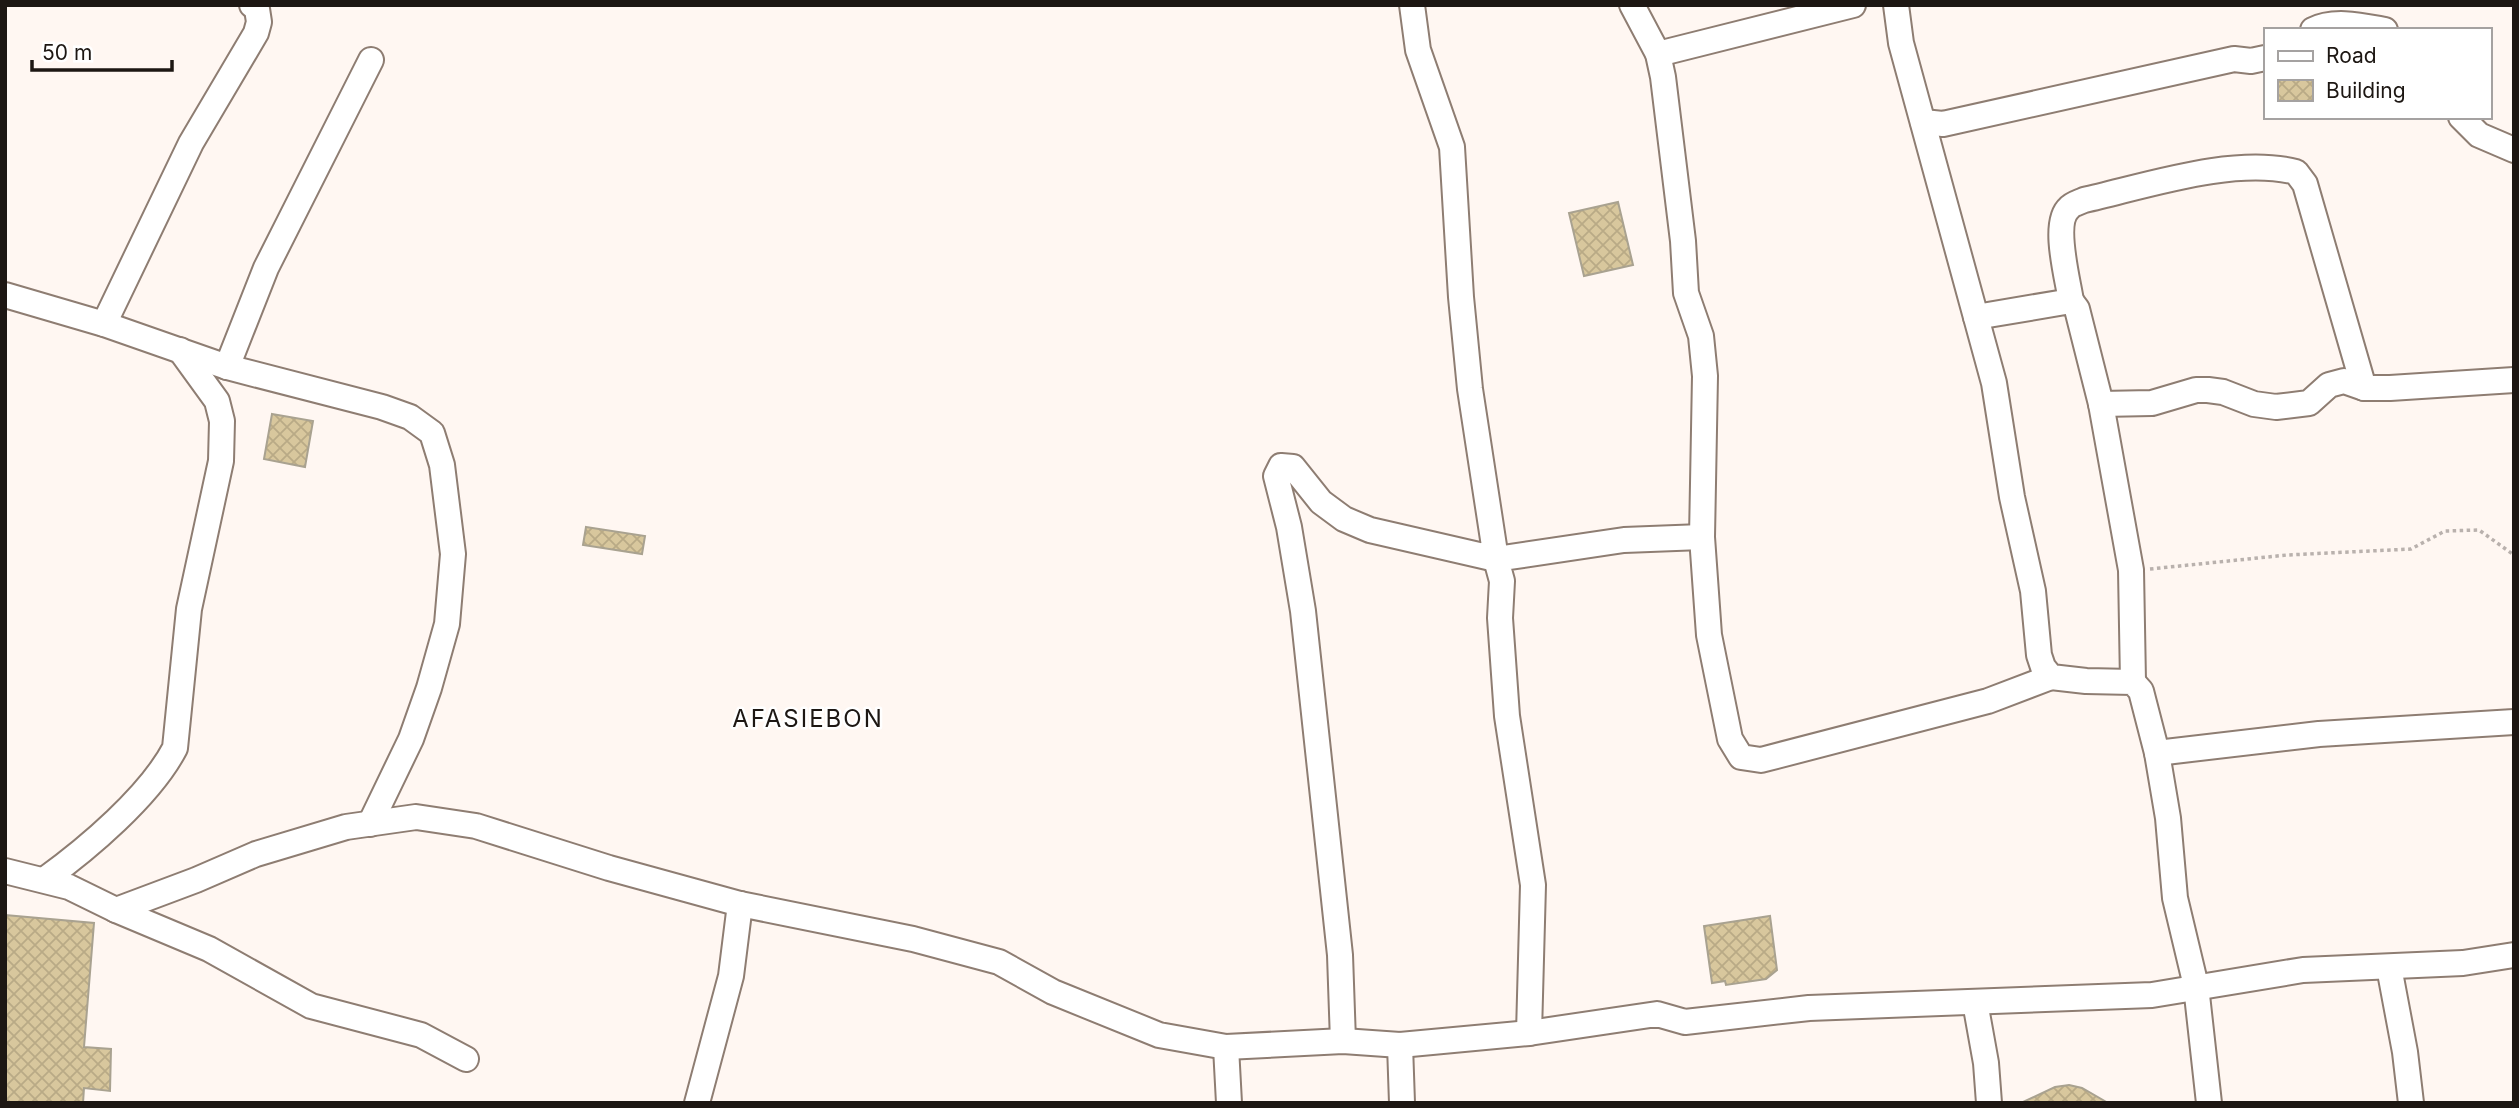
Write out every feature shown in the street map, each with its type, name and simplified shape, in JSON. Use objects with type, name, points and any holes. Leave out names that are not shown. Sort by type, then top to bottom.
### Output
[{"type":"street","points":[[104,324],[191,143],[256,33],[259,22],[257,9],[253,5]]},
{"type":"street","points":[[1412,5],[1418,50],[1452,147],[1470,389],[1496,559],[1502,581],[1500,618],[1507,716],[1533,885],[1529,1033]]},
{"type":"street","points":[[1632,5],[1658,54],[1671,133],[1686,293],[1701,336],[1705,376],[1702,537],[1709,635],[1730,739],[1741,757],[1761,760],[1988,701],[2052,677],[2133,682]]},
{"type":"street","points":[[1658,54],[1853,5]]},
{"type":"street","points":[[1896,5],[1900,43],[1994,383],[2012,497],[2032,591],[2039,655],[2043,667],[2052,677]]},
{"type":"street","points":[[2317,28],[2346,24],[2372,28]]},
{"type":"street","points":[[1923,122],[1943,124],[2234,59],[2251,61],[2264,58]]},
{"type":"street","points":[[227,367],[266,268],[371,60]]},
{"type":"street","points":[[2463,119],[2479,135],[2514,150]]},
{"type":"street","points":[[2209,1103],[2196,986],[2175,898],[2168,818],[2157,752],[2141,691],[2133,682],[2131,570],[2101,404],[2077,309],[2071,301],[2060,230],[2068,208],[2084,200],[2199,173],[2255,166],[2296,172],[2305,184],[2364,388]]},
{"type":"street","points":[[5,295],[104,324],[227,367],[382,407],[410,417],[432,433],[442,465],[453,554],[447,624],[411,739],[370,824]]},
{"type":"street","points":[[1976,317],[2071,301]]},
{"type":"street","points":[[44,880],[82,853],[117,818],[166,766],[174,748],[189,609],[221,461],[222,421],[217,401],[180,350]]},
{"type":"street","points":[[217,401],[253,374]]},
{"type":"street","points":[[2101,404],[2152,403],[2196,390],[2208,390],[2223,392],[2254,404],[2276,407],[2309,403],[2329,385],[2344,381],[2364,388],[2514,380]]},
{"type":"street","points":[[1343,1041],[1340,955],[1303,611],[1277,471],[1281,466],[1293,467],[1321,502],[1345,519],[1370,530],[1496,559],[1624,540],[1702,537]]},
{"type":"street","points":[[2157,752],[2319,734],[2514,722]]},
{"type":"street","points":[[116,910],[196,880],[256,853],[346,827],[416,817],[476,827],[609,868],[740,904],[913,939],[999,962],[1053,992],[1159,1035],[1226,1047],[1343,1041],[1400,1045],[1529,1033],[1657,1014],[1685,1021],[1809,1009],[2152,995],[2303,970],[2463,963],[2514,955]]},
{"type":"street","points":[[5,871],[69,887],[209,950],[311,1006],[421,1035],[466,1059]]},
{"type":"street","points":[[697,1103],[731,976],[740,904]]},
{"type":"street","points":[[2389,967],[2412,1103]]},
{"type":"street","points":[[1975,1002],[1986,1063],[1989,1103]]},
{"type":"street","points":[[1400,1045],[1402,1103]]},
{"type":"street","points":[[1226,1047],[1229,1103]]},
{"type":"path","points":[[2131,570],[2287,555],[2411,549],[2445,531],[2479,530],[2514,555]]},
{"type":"building","points":[[1618,202],[1633,265],[1584,276],[1569,213]]},
{"type":"building","points":[[272,414],[313,421],[305,467],[264,459]]},
{"type":"building","points":[[586,527],[645,536],[642,554],[583,545]]},
{"type":"building","points":[[5,915],[94,923],[84,1047],[111,1049],[110,1091],[84,1088],[83,1103],[5,1103]]},
{"type":"building","points":[[1770,916],[1777,970],[1766,979],[1726,985],[1725,981],[1712,983],[1704,926]]},
{"type":"building","points":[[2069,1085],[2082,1088],[2108,1103],[2021,1103],[2055,1087]]},
{"type":"district","name":"AFASIEBON","points":[[808,719]]}]
